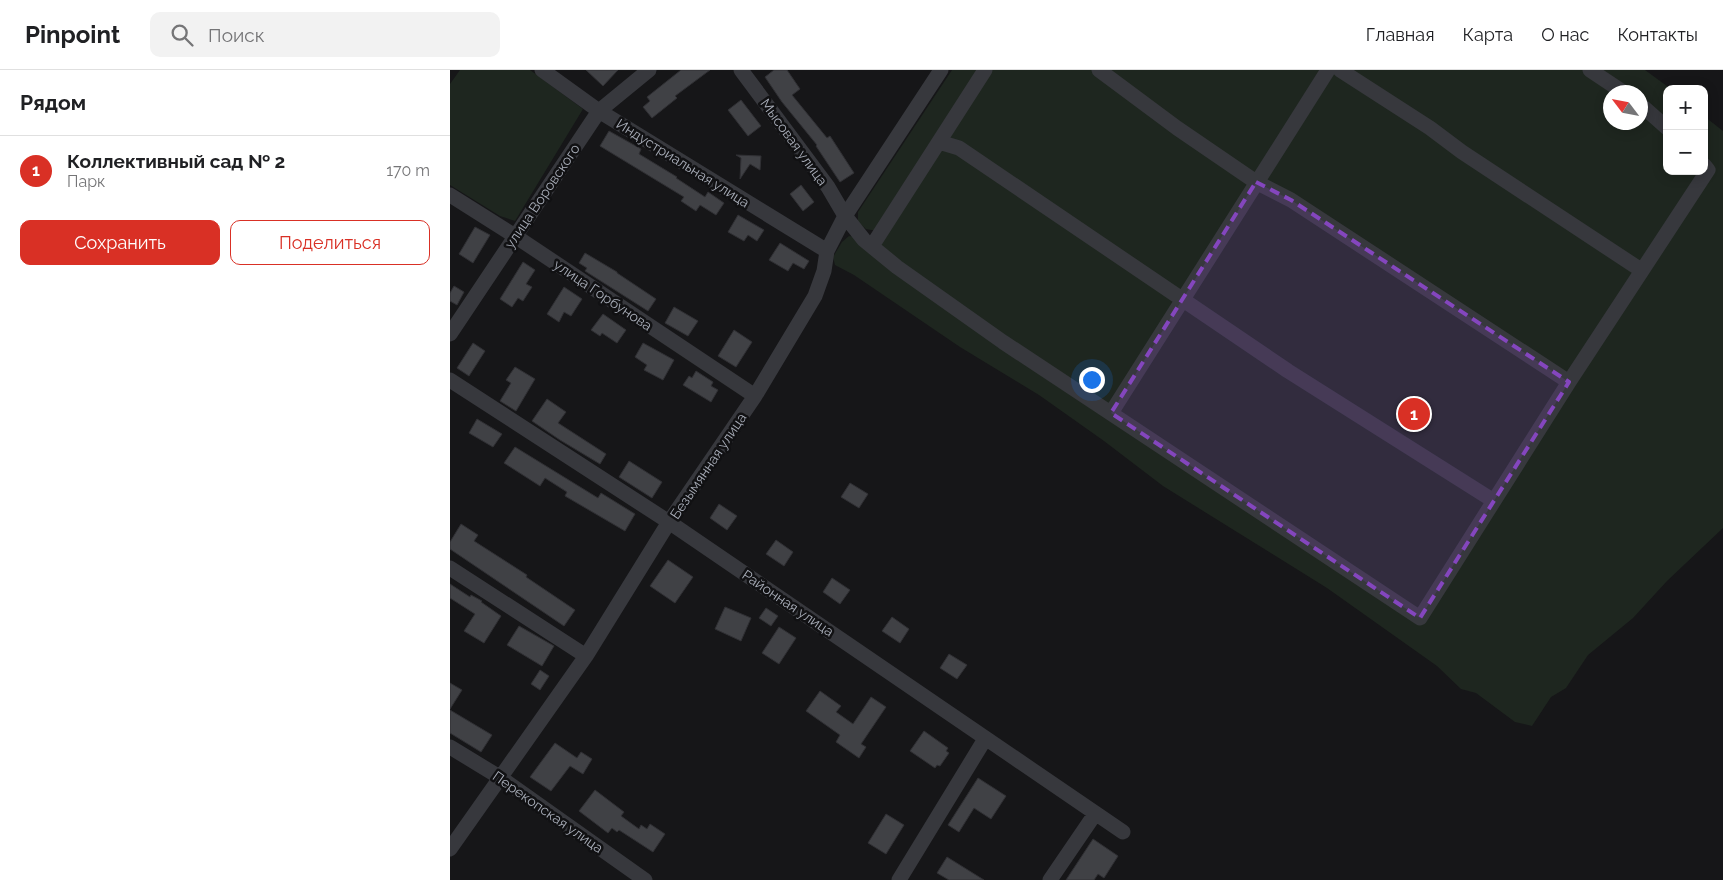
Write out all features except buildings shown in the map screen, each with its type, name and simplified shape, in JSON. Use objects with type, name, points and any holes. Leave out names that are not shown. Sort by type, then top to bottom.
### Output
[{"type":"street","name":"Индустриальная улица","points":[[542,70],[599,111],[827,251]]},
{"type":"street","name":"улица Воровского","points":[[450,334],[599,111],[649,70]]},
{"type":"street","name":"Мысовая улица","points":[[741,70],[828,187],[845,216],[864,240],[897,267],[1003,342],[1420,618],[1494,501]]},
{"type":"street","name":"Безымянная улица","points":[[450,849],[586,656],[670,522],[756,396],[815,296],[824,271],[827,251],[845,216],[940,70]]},
{"type":"street","points":[[872,246],[985,70]]},
{"type":"street","points":[[1099,70],[1177,128],[1256,182],[1291,200],[1569,382]]},
{"type":"street","points":[[1111,412],[1328,70]]},
{"type":"street","points":[[1340,70],[1641,270]]},
{"type":"street","points":[[1590,70],[1612,85]]},
{"type":"street","points":[[1648,111],[1663,124]]},
{"type":"street","points":[[939,142],[959,148],[1288,371],[1494,501],[1641,270],[1705,175]]},
{"type":"street","name":"улица Горбунова","points":[[450,195],[516,236],[756,396]]},
{"type":"street","name":"Районная улица","points":[[450,380],[670,522],[1122,832]]},
{"type":"street","points":[[450,568],[586,656]]},
{"type":"street","points":[[898,880],[985,738]]},
{"type":"street","name":"Перекопская улица","points":[[450,747],[501,778],[644,880]]},
{"type":"street","points":[[1050,880],[1096,814]]},
{"type":"highlighted area","points":[[1256,182],[1291,200],[1569,382],[1420,618],[1111,413]]},
{"type":"shaded area","points":[[460,70],[530,70],[583,109],[515,221],[500,216],[450,185],[450,84]]},
{"type":"shaded area","points":[[952,70],[1645,70],[1666,85],[1663,85],[1663,175],[1708,175],[1708,119],[1723,131],[1723,528],[1667,581],[1633,618],[1588,655],[1566,688],[1551,697],[1532,726],[1515,722],[1476,693],[1461,689],[1437,666],[1327,588],[1163,486],[1039,395],[960,347],[854,275],[835,265],[833,257],[842,242],[849,236],[855,237],[863,245],[877,231],[866,229],[858,222],[858,212]]},
{"type":"place","name":"Коллективный сад № 2","points":[[1414,414]]}]
